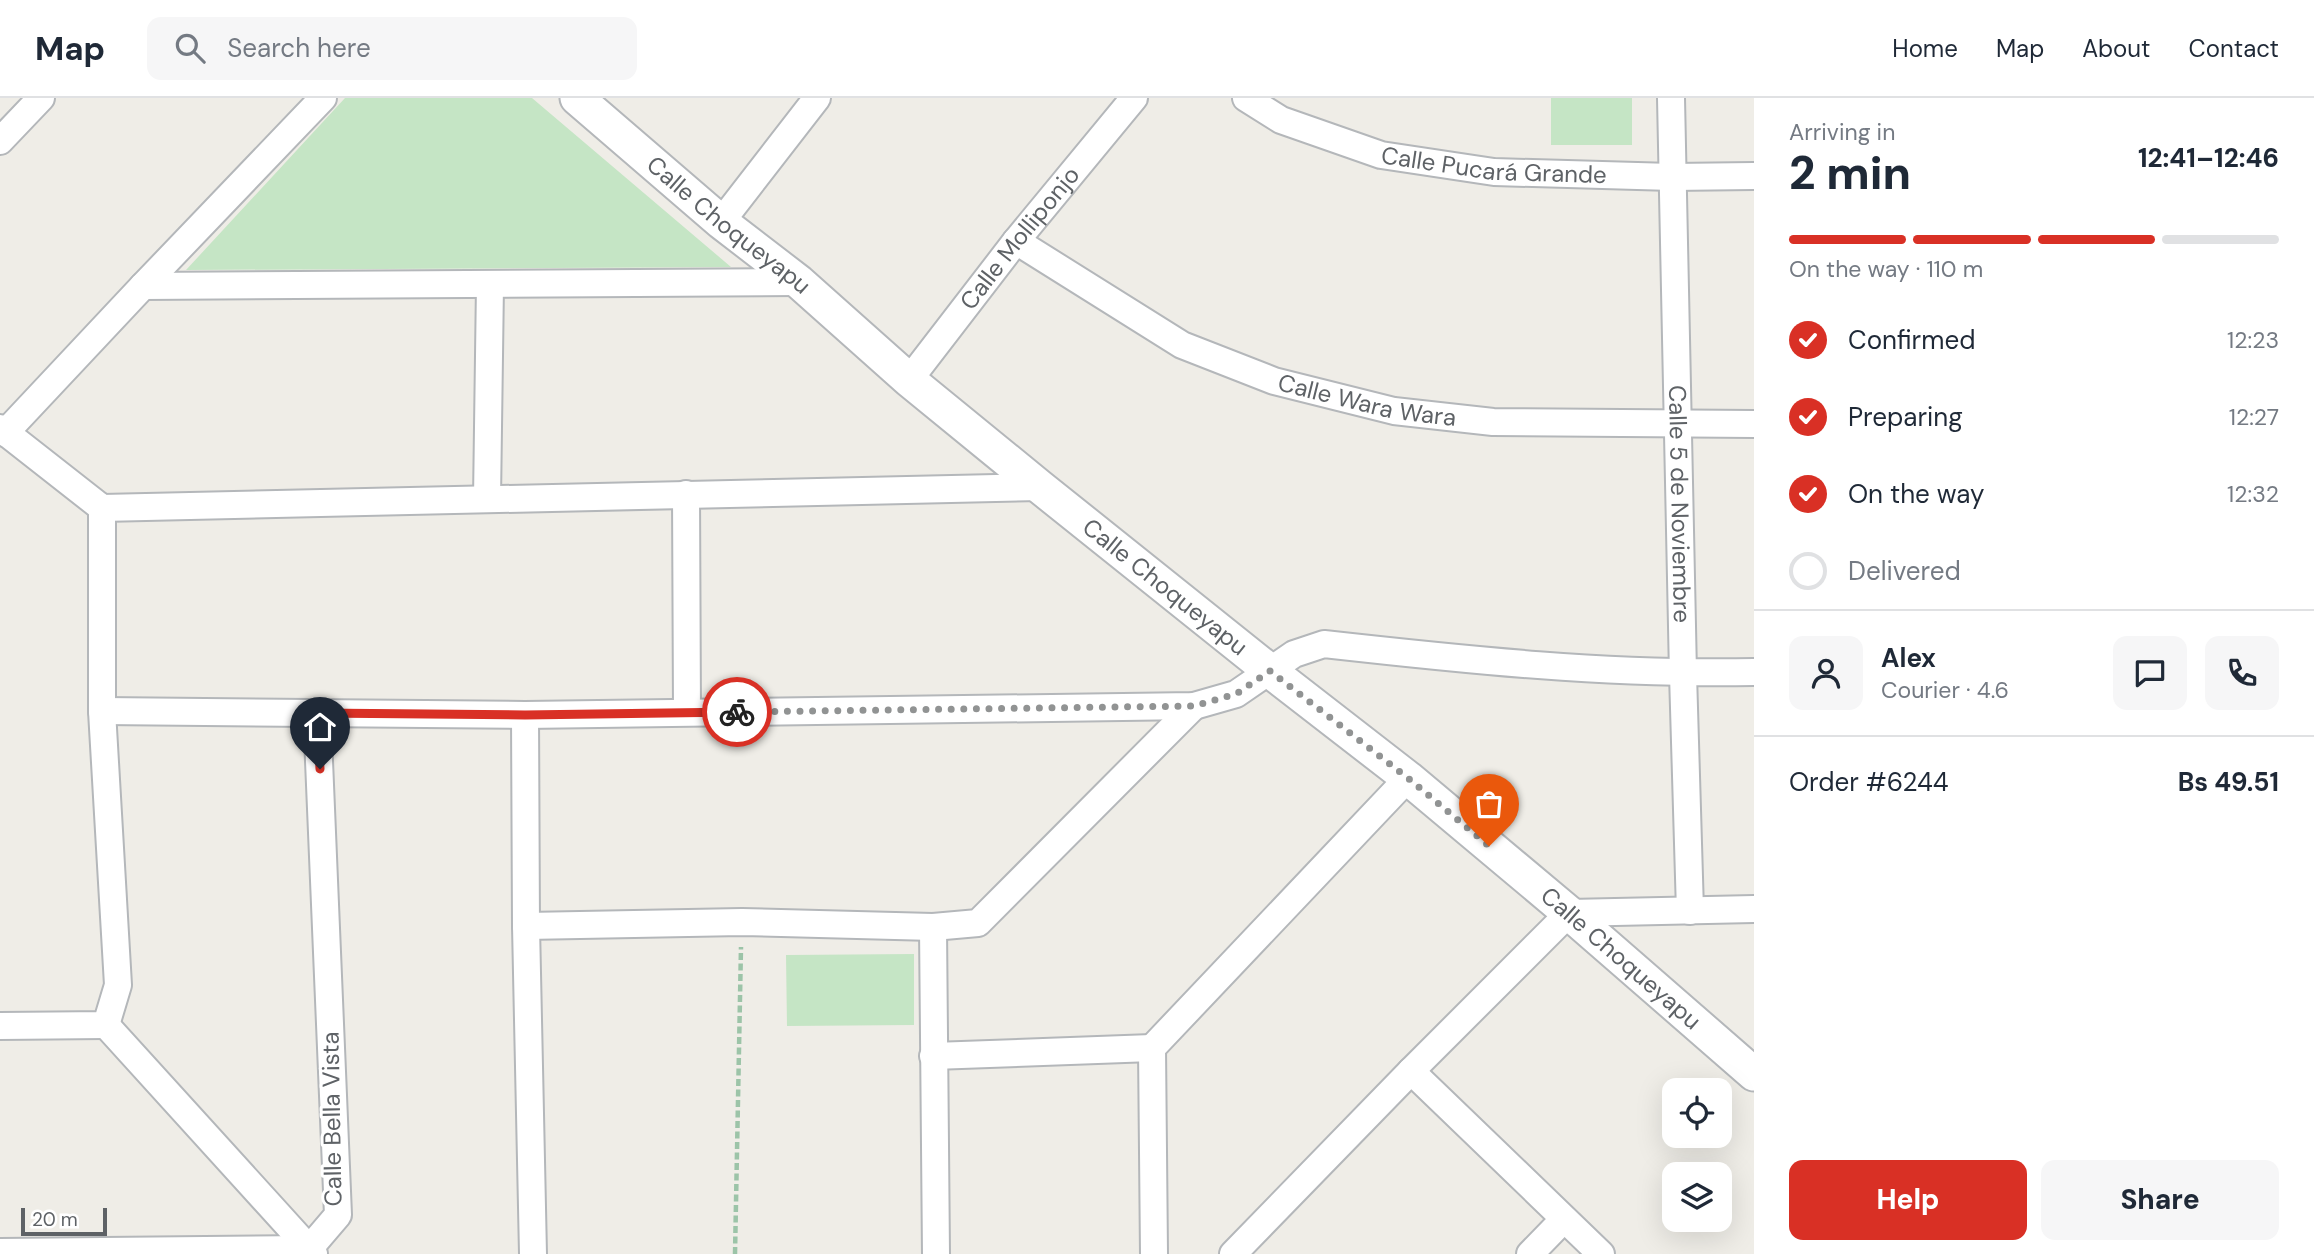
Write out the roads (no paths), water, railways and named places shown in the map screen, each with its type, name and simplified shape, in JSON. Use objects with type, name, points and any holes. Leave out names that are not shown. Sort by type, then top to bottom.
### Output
[{"type":"street","points":[[0,141],[41,98]]},
{"type":"street","points":[[323,98],[3,430],[102,508],[1040,487]]},
{"type":"street","name":"Calle Choqueyapu","points":[[577,98],[721,222],[799,282],[909,380],[1270,671],[1408,778],[1754,1074]]},
{"type":"street","points":[[721,222],[817,98]]},
{"type":"street","name":"Calle Molliponjo","points":[[909,380],[1016,241],[1134,98]]},
{"type":"street","name":"Calle Pucará Grande","points":[[1246,98],[1281,120],[1381,155],[1494,172],[1672,177],[1754,176]]},
{"type":"street","name":"Calle 5 de Noviembre","points":[[1671,98],[1690,911]]},
{"type":"street","name":"Calle Wara Wara","points":[[1016,241],[1182,345],[1274,381],[1394,411],[1493,422],[1754,424]]},
{"type":"street","points":[[142,286],[799,282]]},
{"type":"street","points":[[487,499],[490,284]]},
{"type":"street","points":[[687,494],[687,712]]},
{"type":"street","points":[[102,508],[102,711],[118,985],[106,1025]]},
{"type":"street","points":[[102,711],[525,715],[1194,706],[1236,694],[1294,654],[1324,644],[1539,665],[1683,674],[1754,672]]},
{"type":"street","points":[[526,926],[742,922],[933,927],[978,923],[1194,706]]},
{"type":"street","name":"Calle Bella Vista","points":[[311,1252],[338,1215],[317,713]]},
{"type":"street","points":[[525,715],[526,926],[533,1254]]},
{"type":"street","points":[[1154,1254],[1152,1048],[1408,778]]},
{"type":"street","points":[[1233,1254],[1569,913],[1754,909]]},
{"type":"street","points":[[933,927],[936,1254]]},
{"type":"street","points":[[0,1026],[106,1025],[311,1252]]},
{"type":"street","points":[[933,1056],[1152,1048]]},
{"type":"street","points":[[1411,1071],[1601,1254]]},
{"type":"street","points":[[1530,1254],[1564,1219]]},
{"type":"street","points":[[17,1253],[311,1252]]}]
